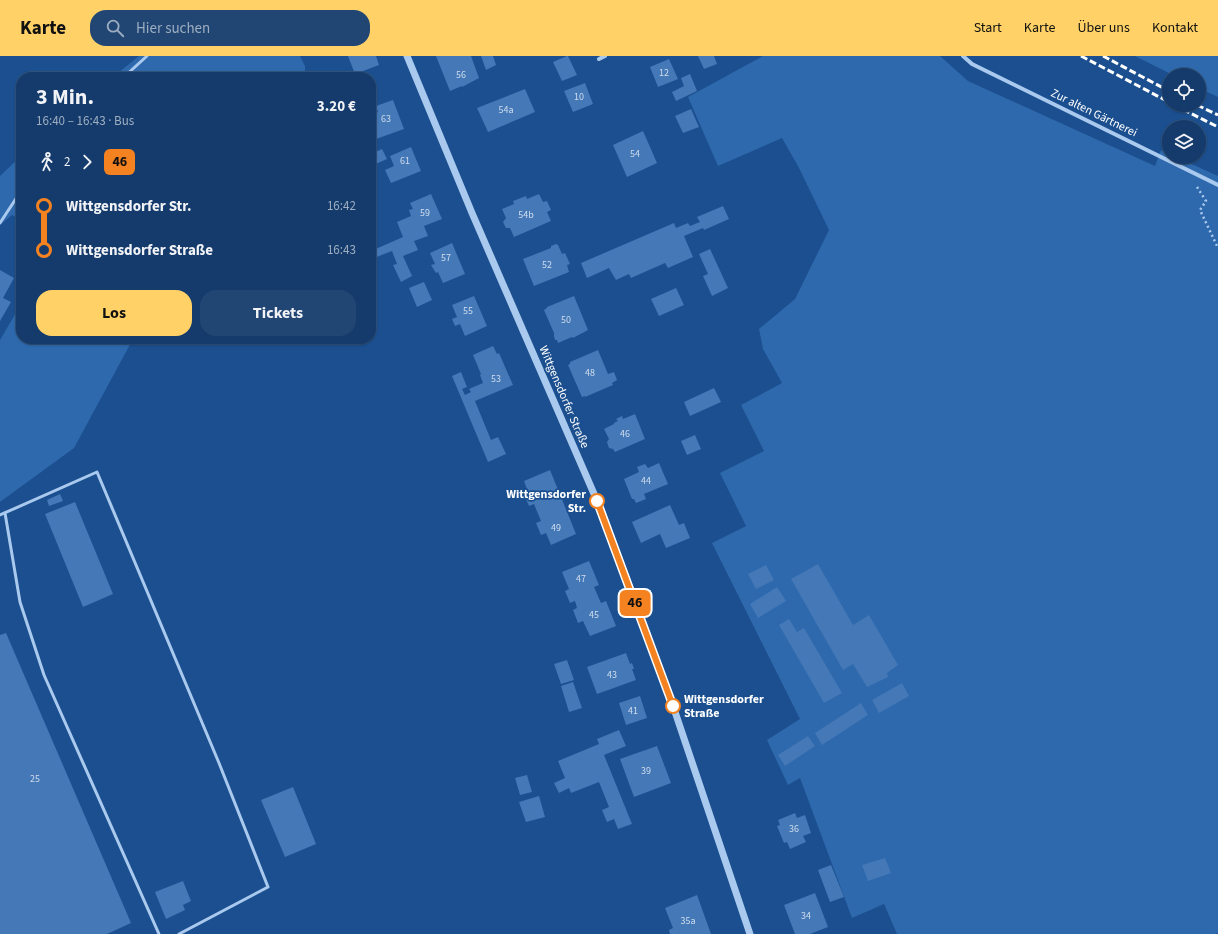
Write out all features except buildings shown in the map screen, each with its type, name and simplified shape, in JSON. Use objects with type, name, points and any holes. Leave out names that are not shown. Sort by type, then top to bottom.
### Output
[{"type":"street","name":"Wittgensdorfer Straße","points":[[407,56],[472,213],[601,510],[670,698],[750,934]]},
{"type":"street","points":[[599,59],[605,56]]},
{"type":"street","name":"Zur alten Gärtnerei","points":[[962,56],[972,64],[1218,185]]},
{"type":"lane","points":[[129,72],[147,56]]},
{"type":"lane","points":[[0,223],[16,199]]},
{"type":"lane","points":[[0,516],[97,472],[219,763],[268,887],[179,934]]},
{"type":"lane","points":[[5,513],[20,602],[44,675],[159,934]]},
{"type":"path","points":[[1184,169],[1206,201],[1200,210],[1218,248]]},
{"type":"shaded area","points":[[139,56],[300,56],[305,66],[305,72],[119,72]]},
{"type":"shaded area","points":[[763,56],[940,56],[968,81],[1155,166],[1161,150],[1162,164],[1191,164],[1218,176],[1218,933],[897,934],[884,904],[852,918],[800,778],[788,785],[767,740],[800,719],[712,543],[746,526],[720,473],[764,451],[741,405],[782,383],[763,349],[759,329],[795,299],[829,230],[799,168],[782,138],[718,166],[688,97]]},
{"type":"shaded area","points":[[1135,56],[1218,56],[1218,97],[1206,91],[1206,68],[1162,68],[1162,70]]},
{"type":"shaded area","points":[[16,161],[16,217],[12,215],[0,225],[0,176]]},
{"type":"shaded area","points":[[16,313],[16,344],[130,344],[74,448],[0,502],[0,340]]},
{"type":"railway","points":[[1081,56],[1162,98]]},
{"type":"railway","points":[[1103,56],[1162,87]]},
{"type":"railway","points":[[1206,109],[1218,115]]},
{"type":"railway","points":[[1188,112],[1218,127]]},
{"type":"bus line","name":"46","points":[[597,501],[673,706]]},
{"type":"place","name":"Wittgensdorfer Str.","points":[[597,501]]},
{"type":"place","name":"Wittgensdorfer Straße","points":[[673,706]]}]
